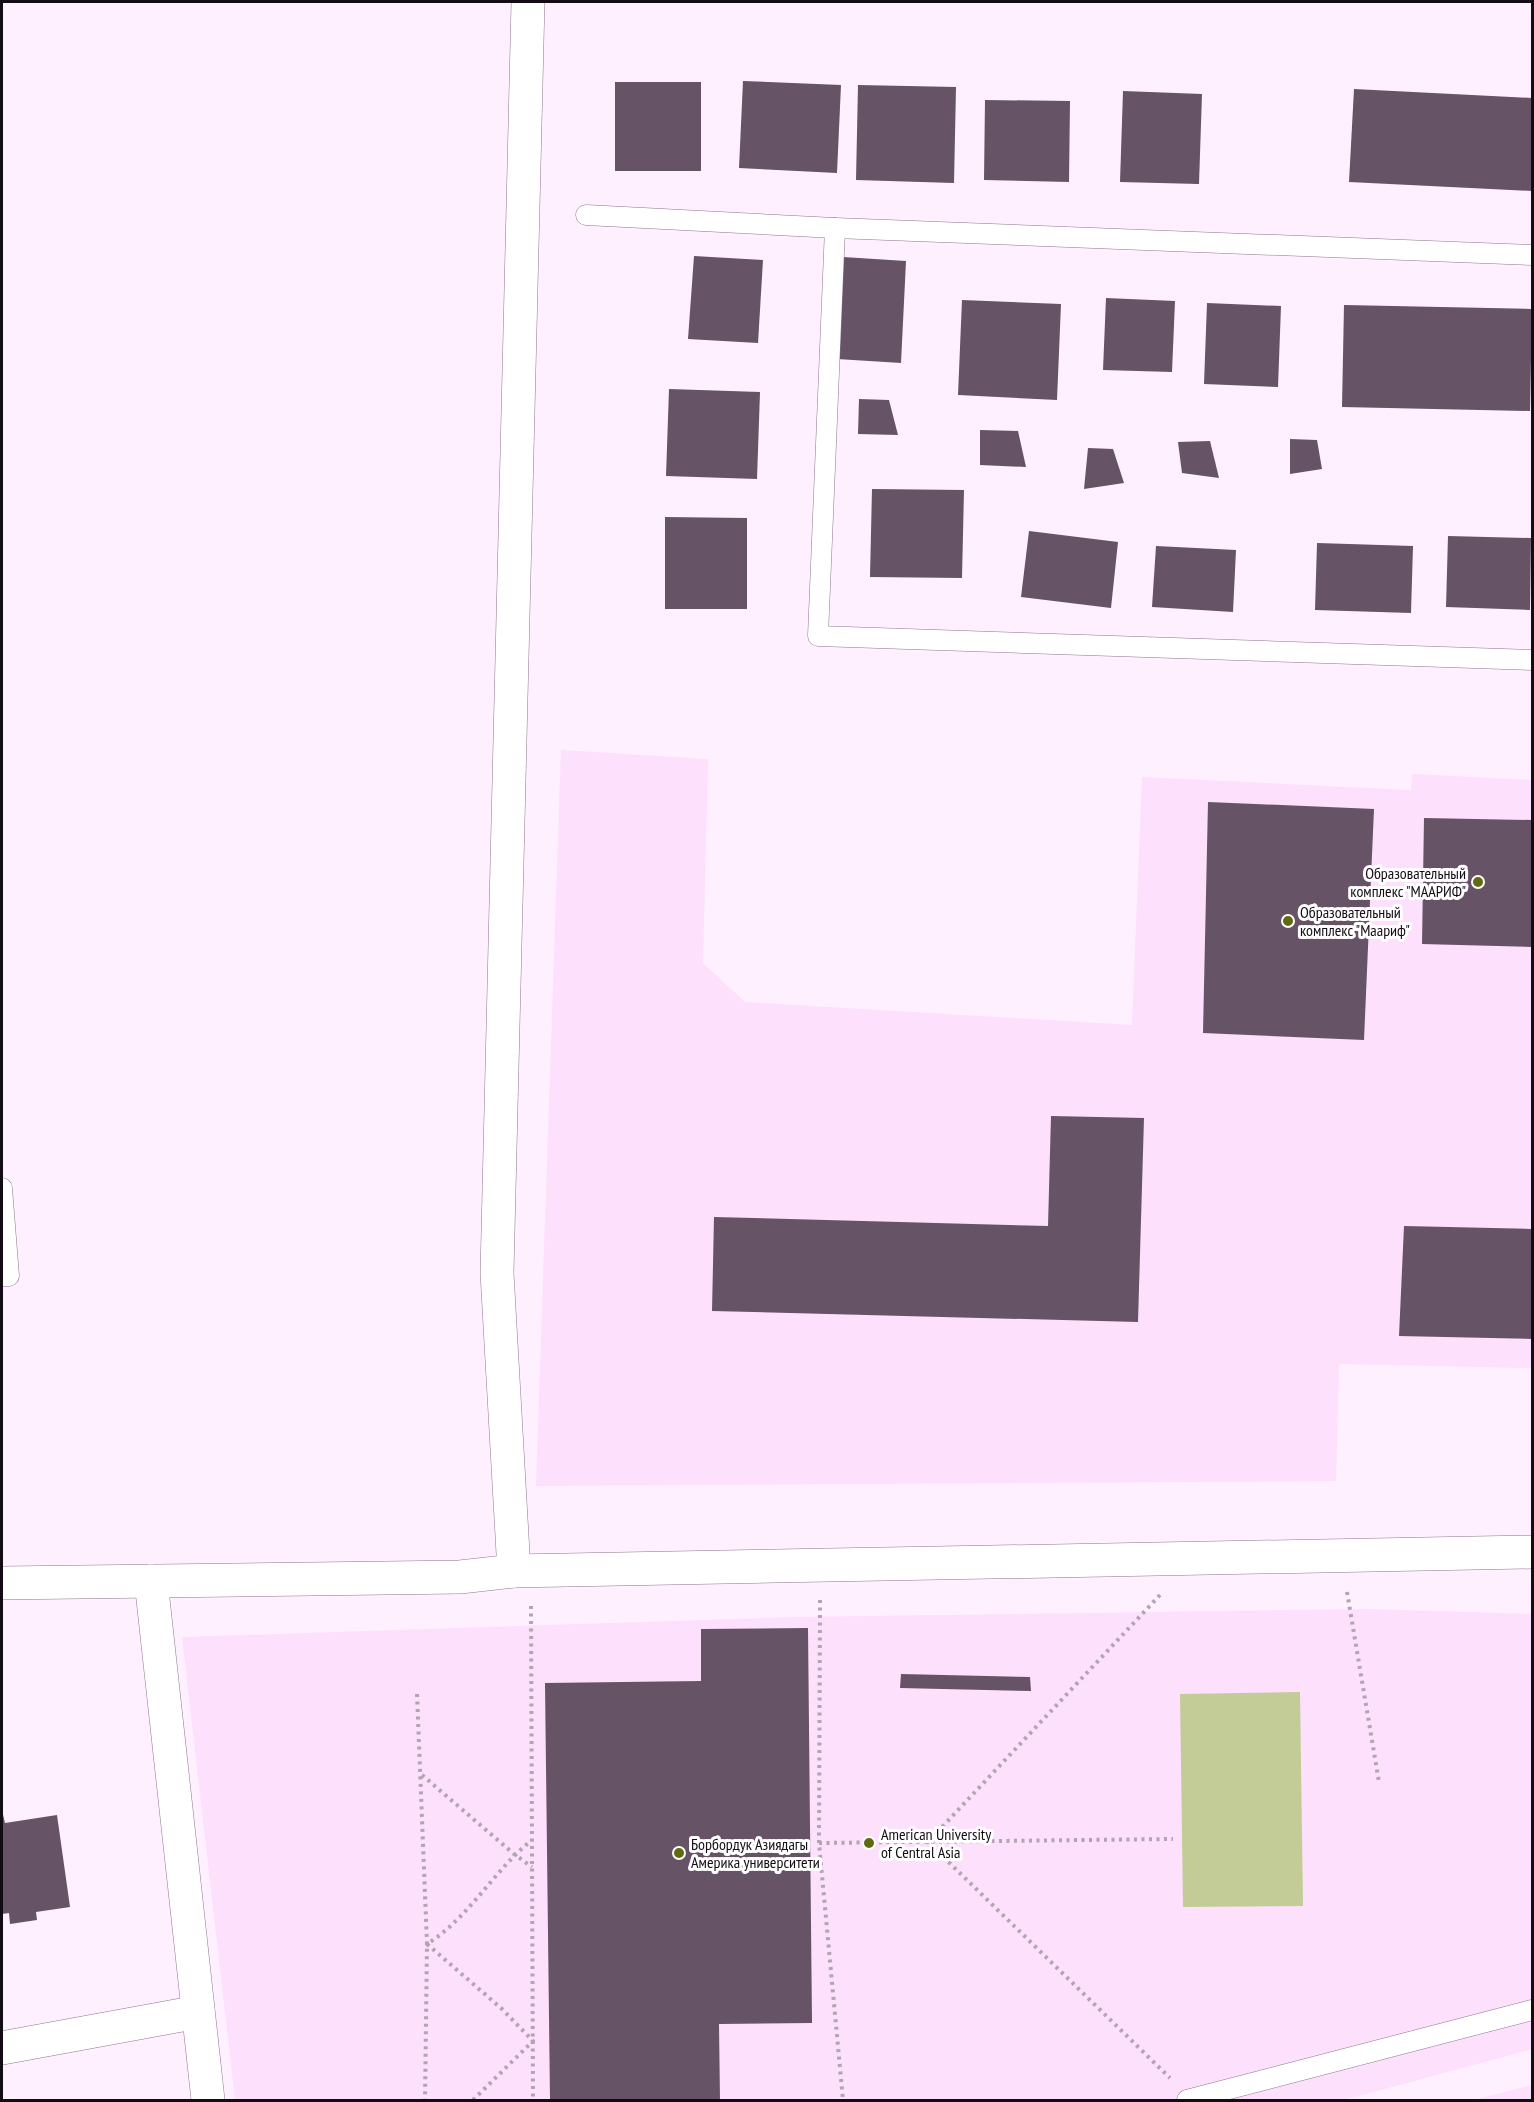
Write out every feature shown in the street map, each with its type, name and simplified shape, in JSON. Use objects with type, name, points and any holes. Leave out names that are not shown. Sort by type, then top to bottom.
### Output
[{"type":"street","points":[[514,1571],[497,1273],[528,2]]},
{"type":"street","points":[[2,1583],[460,1577],[514,1571],[1533,1552]]},
{"type":"street","points":[[151,1581],[208,2100]]},
{"type":"street","points":[[2,2048],[198,2012]]},
{"type":"lane","points":[[586,215],[835,228],[1533,255]]},
{"type":"lane","points":[[835,228],[818,636],[1533,660]]},
{"type":"lane","points":[[2,1188],[9,1276],[2,1276]]},
{"type":"lane","points":[[1189,2100],[1533,2010]]},
{"type":"path","points":[[514,1571],[531,1603],[532,2100]]},
{"type":"path","points":[[1347,1591],[1378,1782]]},
{"type":"path","points":[[928,1842],[1160,1595]]},
{"type":"path","points":[[820,1599],[819,1843],[843,2100]]},
{"type":"path","points":[[417,1694],[427,1944],[425,2100]]},
{"type":"path","points":[[422,1774],[532,1867]]},
{"type":"path","points":[[819,1843],[1173,1839]]},
{"type":"path","points":[[427,1944],[446,1932],[466,1913],[514,1854],[532,1840]]},
{"type":"path","points":[[928,1842],[1189,2100]]},
{"type":"path","points":[[427,1944],[502,2009],[533,2042]]},
{"type":"path","points":[[472,2100],[533,2042]]},
{"type":"shaded area","points":[[561,750],[708,759],[703,963],[745,1002],[1132,1025],[1142,777],[1411,790],[1412,774],[1532,780],[1532,1368],[1339,1364],[1336,1481],[536,1486]]},
{"type":"shaded area","name":"American University of Central Asia","points":[[1367,1609],[1532,1614],[1532,2049],[1344,2100],[235,2100],[182,1637],[795,1617]]},
{"type":"shaded area","points":[[1532,2085],[1532,2100],[1473,2100]]},
{"type":"green space","points":[[1300,1692],[1303,1906],[1183,1907],[1180,1694]]},
{"type":"building","points":[[743,81],[841,85],[837,173],[739,168]]},
{"type":"building","points":[[615,82],[701,82],[701,171],[615,171]]},
{"type":"building","points":[[858,85],[956,87],[954,183],[856,180]]},
{"type":"building","points":[[1354,89],[1532,98],[1532,191],[1349,182]]},
{"type":"building","points":[[1123,91],[1202,94],[1199,184],[1120,182]]},
{"type":"building","points":[[985,100],[1070,101],[1069,182],[984,180]]},
{"type":"building","points":[[694,256],[763,260],[758,343],[688,339]]},
{"type":"building","points":[[843,257],[906,261],[901,363],[837,359]]},
{"type":"building","points":[[1106,298],[1175,301],[1172,372],[1103,370]]},
{"type":"building","points":[[962,300],[1061,304],[1057,400],[958,395]]},
{"type":"building","points":[[1207,303],[1281,306],[1278,387],[1204,384]]},
{"type":"building","points":[[1344,305],[1532,309],[1530,411],[1342,407]]},
{"type":"building","points":[[669,389],[760,392],[757,479],[666,476]]},
{"type":"building","points":[[859,399],[889,400],[898,435],[858,434]]},
{"type":"building","points":[[980,430],[1018,431],[1026,467],[980,465]]},
{"type":"building","points":[[1290,439],[1317,440],[1322,469],[1290,474]]},
{"type":"building","points":[[1210,441],[1219,478],[1182,473],[1178,442]]},
{"type":"building","points":[[1088,448],[1113,449],[1124,483],[1084,489]]},
{"type":"building","points":[[872,489],[964,490],[962,578],[870,577]]},
{"type":"building","points":[[665,517],[747,518],[747,609],[665,609]]},
{"type":"building","points":[[1029,531],[1118,542],[1111,608],[1021,597]]},
{"type":"building","points":[[1448,536],[1531,538],[1530,610],[1446,607]]},
{"type":"building","points":[[1317,543],[1413,546],[1411,613],[1315,610]]},
{"type":"building","points":[[1156,546],[1236,550],[1233,612],[1152,607]]},
{"type":"building","name":"Образовательный комплекс \"Маариф\"","points":[[1208,802],[1374,809],[1364,1040],[1203,1033]]},
{"type":"building","name":"Образовательный комплекс \"МААРИФ\"","points":[[1424,818],[1532,820],[1532,947],[1422,944]]},
{"type":"building","points":[[1051,1116],[1144,1118],[1138,1322],[712,1311],[714,1217],[1048,1226]]},
{"type":"building","points":[[1404,1226],[1532,1229],[1532,1339],[1399,1336]]},
{"type":"building","name":"Борбордук Азиядагы Америка университети","points":[[808,1628],[812,2023],[719,2024],[720,2100],[550,2100],[545,1683],[701,1681],[701,1629]]},
{"type":"building","points":[[901,1674],[1030,1677],[1031,1691],[900,1688]]},
{"type":"building","points":[[2,1810],[5,1823],[57,1815],[70,1907],[36,1912],[37,1920],[10,1924],[9,1913],[2,1914]]},
{"type":"place","name":"Образовательный комплекс \"МААРИФ\"","points":[[1478,882]]},
{"type":"place","name":"Образовательный комплекс \"Маариф\"","points":[[1288,921]]},
{"type":"place","name":"American University of Central Asia","points":[[869,1843]]},
{"type":"place","name":"Борбордук Азиядагы Америка университети","points":[[679,1853]]}]
